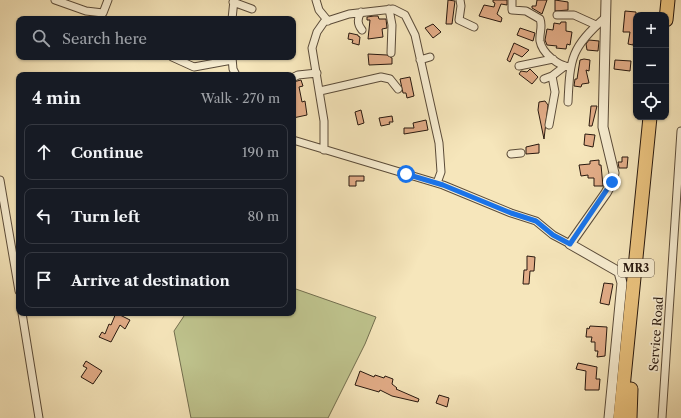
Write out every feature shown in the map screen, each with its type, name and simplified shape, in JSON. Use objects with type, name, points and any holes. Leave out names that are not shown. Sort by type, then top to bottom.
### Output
[{"type":"highway","points":[[658,12],[660,0]]},
{"type":"highway","points":[[667,12],[668,0]]},
{"type":"highway","name":"MR3","points":[[620,418],[650,120]]},
{"type":"highway","name":"MR3","points":[[630,418],[630,396],[658,120]]},
{"type":"street","points":[[54,0],[86,11],[103,13],[108,0]]},
{"type":"street","points":[[316,0],[319,10],[328,21]]},
{"type":"street","points":[[460,0],[461,6],[456,22],[474,27]]},
{"type":"street","points":[[512,0],[512,10],[526,11],[540,19],[542,24],[540,42],[543,49],[553,59],[567,67]]},
{"type":"street","points":[[570,244],[606,193],[612,182],[614,173],[602,127],[606,0]]},
{"type":"street","points":[[232,16],[233,1],[252,9]]},
{"type":"street","points":[[324,150],[324,121],[312,48],[318,32],[324,22],[349,14],[393,9],[405,15],[415,35],[439,143],[441,172],[437,184]]},
{"type":"street","points":[[385,11],[392,25],[391,53]]},
{"type":"street","points":[[361,12],[358,18],[359,26],[362,30]]},
{"type":"street","points":[[557,16],[574,16],[596,25]]},
{"type":"street","points":[[568,102],[567,67],[577,48],[596,25],[606,16]]},
{"type":"street","points":[[420,60],[430,57]]},
{"type":"street","points":[[519,66],[553,59]]},
{"type":"street","points":[[179,60],[194,67],[227,60]]},
{"type":"street","points":[[232,60],[235,72]]},
{"type":"street","points":[[544,79],[567,67]]},
{"type":"street","points":[[296,76],[317,73]]},
{"type":"street","points":[[549,125],[555,92],[552,76]]},
{"type":"street","points":[[320,91],[381,77],[390,79],[398,89]]},
{"type":"street","name":"Service Road","points":[[662,418],[681,131]]},
{"type":"street","points":[[296,141],[437,184],[511,213],[536,221],[553,235],[619,272],[622,283],[608,418]]},
{"type":"street","points":[[511,154],[521,153]]},
{"type":"street","points":[[0,180],[16,273]]},
{"type":"street","points":[[22,316],[39,418]]},
{"type":"green space","points":[[296,289],[376,317],[365,344],[328,418],[191,418],[174,331],[184,316],[296,316]]},
{"type":"building","points":[[448,0],[455,1],[452,24],[446,24]]},
{"type":"building","points":[[493,0],[507,0],[507,5],[501,4],[497,14],[502,18],[501,22],[479,16],[484,5],[494,7],[495,3]]},
{"type":"building","points":[[537,0],[547,0],[542,14],[532,8],[532,6],[536,6]]},
{"type":"building","points":[[555,0],[568,2],[568,10],[555,11]]},
{"type":"building","points":[[625,11],[636,12],[633,12],[633,45],[628,44],[630,32],[623,32]]},
{"type":"building","points":[[378,16],[379,19],[386,19],[387,28],[382,29],[383,37],[368,39],[370,20],[367,20],[367,17]]},
{"type":"building","points":[[561,22],[566,22],[566,31],[572,32],[570,45],[567,44],[566,49],[547,45],[545,40],[547,29],[553,30],[554,23],[560,24]]},
{"type":"building","points":[[433,24],[441,32],[433,38],[425,28]]},
{"type":"building","points":[[520,28],[535,33],[533,41],[517,35]]},
{"type":"building","points":[[349,33],[360,37],[359,45],[352,43],[353,40],[348,39]]},
{"type":"building","points":[[589,40],[599,41],[598,51],[587,50],[586,44]]},
{"type":"building","points":[[514,43],[529,50],[522,57],[514,53],[510,62],[507,60]]},
{"type":"building","points":[[368,54],[387,55],[392,58],[392,64],[369,65]]},
{"type":"building","points":[[580,60],[590,60],[589,71],[586,70],[589,83],[582,84],[581,87],[574,86],[575,79],[577,79]]},
{"type":"building","points":[[615,60],[631,61],[630,71],[614,69]]},
{"type":"building","points":[[530,69],[538,77],[532,84],[519,74],[521,71],[527,72]]},
{"type":"building","points":[[410,77],[414,96],[407,98],[406,93],[403,93],[400,79]]},
{"type":"building","points":[[301,80],[303,86],[299,87],[302,102],[305,101],[307,115],[296,117],[296,81]]},
{"type":"building","points":[[545,101],[548,105],[544,139],[538,110],[539,102]]},
{"type":"building","points":[[591,106],[597,106],[592,126],[589,126]]},
{"type":"building","points":[[361,110],[364,123],[358,125],[355,112]]},
{"type":"building","points":[[392,116],[393,122],[389,122],[390,124],[381,126],[379,118]]},
{"type":"building","points":[[426,120],[428,130],[404,134],[404,128],[414,128],[413,123]]},
{"type":"building","points":[[585,134],[595,135],[593,147],[584,145]]},
{"type":"building","points":[[539,144],[539,153],[526,154],[526,147]]},
{"type":"building","points":[[622,157],[628,157],[627,168],[619,168],[618,162],[622,162]]},
{"type":"building","points":[[599,160],[599,165],[601,165],[603,186],[594,186],[594,178],[588,178],[588,175],[581,176],[579,165],[590,164],[590,161]]},
{"type":"building","points":[[349,176],[364,176],[364,181],[356,181],[356,186],[349,186]]},
{"type":"building","points":[[527,256],[535,257],[534,271],[530,271],[529,284],[523,284],[524,270],[527,270]]},
{"type":"building","points":[[604,283],[613,284],[609,305],[600,303]]},
{"type":"building","points":[[115,316],[122,316],[130,320],[125,329],[120,325],[111,342],[99,337],[102,332],[105,334],[109,324],[111,325]]},
{"type":"building","points":[[590,326],[607,327],[605,356],[597,357],[598,351],[595,351],[595,342],[591,342],[592,337],[586,337],[587,328],[589,329]]},
{"type":"building","points":[[86,361],[102,371],[93,384],[81,377],[87,368],[83,366]]},
{"type":"building","points":[[578,363],[597,367],[596,379],[600,379],[599,390],[585,390],[586,371],[576,369]]},
{"type":"building","points":[[360,371],[374,377],[375,375],[384,378],[385,376],[393,379],[392,384],[397,388],[396,389],[419,399],[418,402],[392,396],[380,390],[379,392],[355,385]]},
{"type":"building","points":[[439,395],[449,398],[447,407],[436,403]]},
{"type":"route","points":[[406,174],[443,185],[511,213],[536,221],[553,235],[570,244],[606,193],[612,182]]}]
